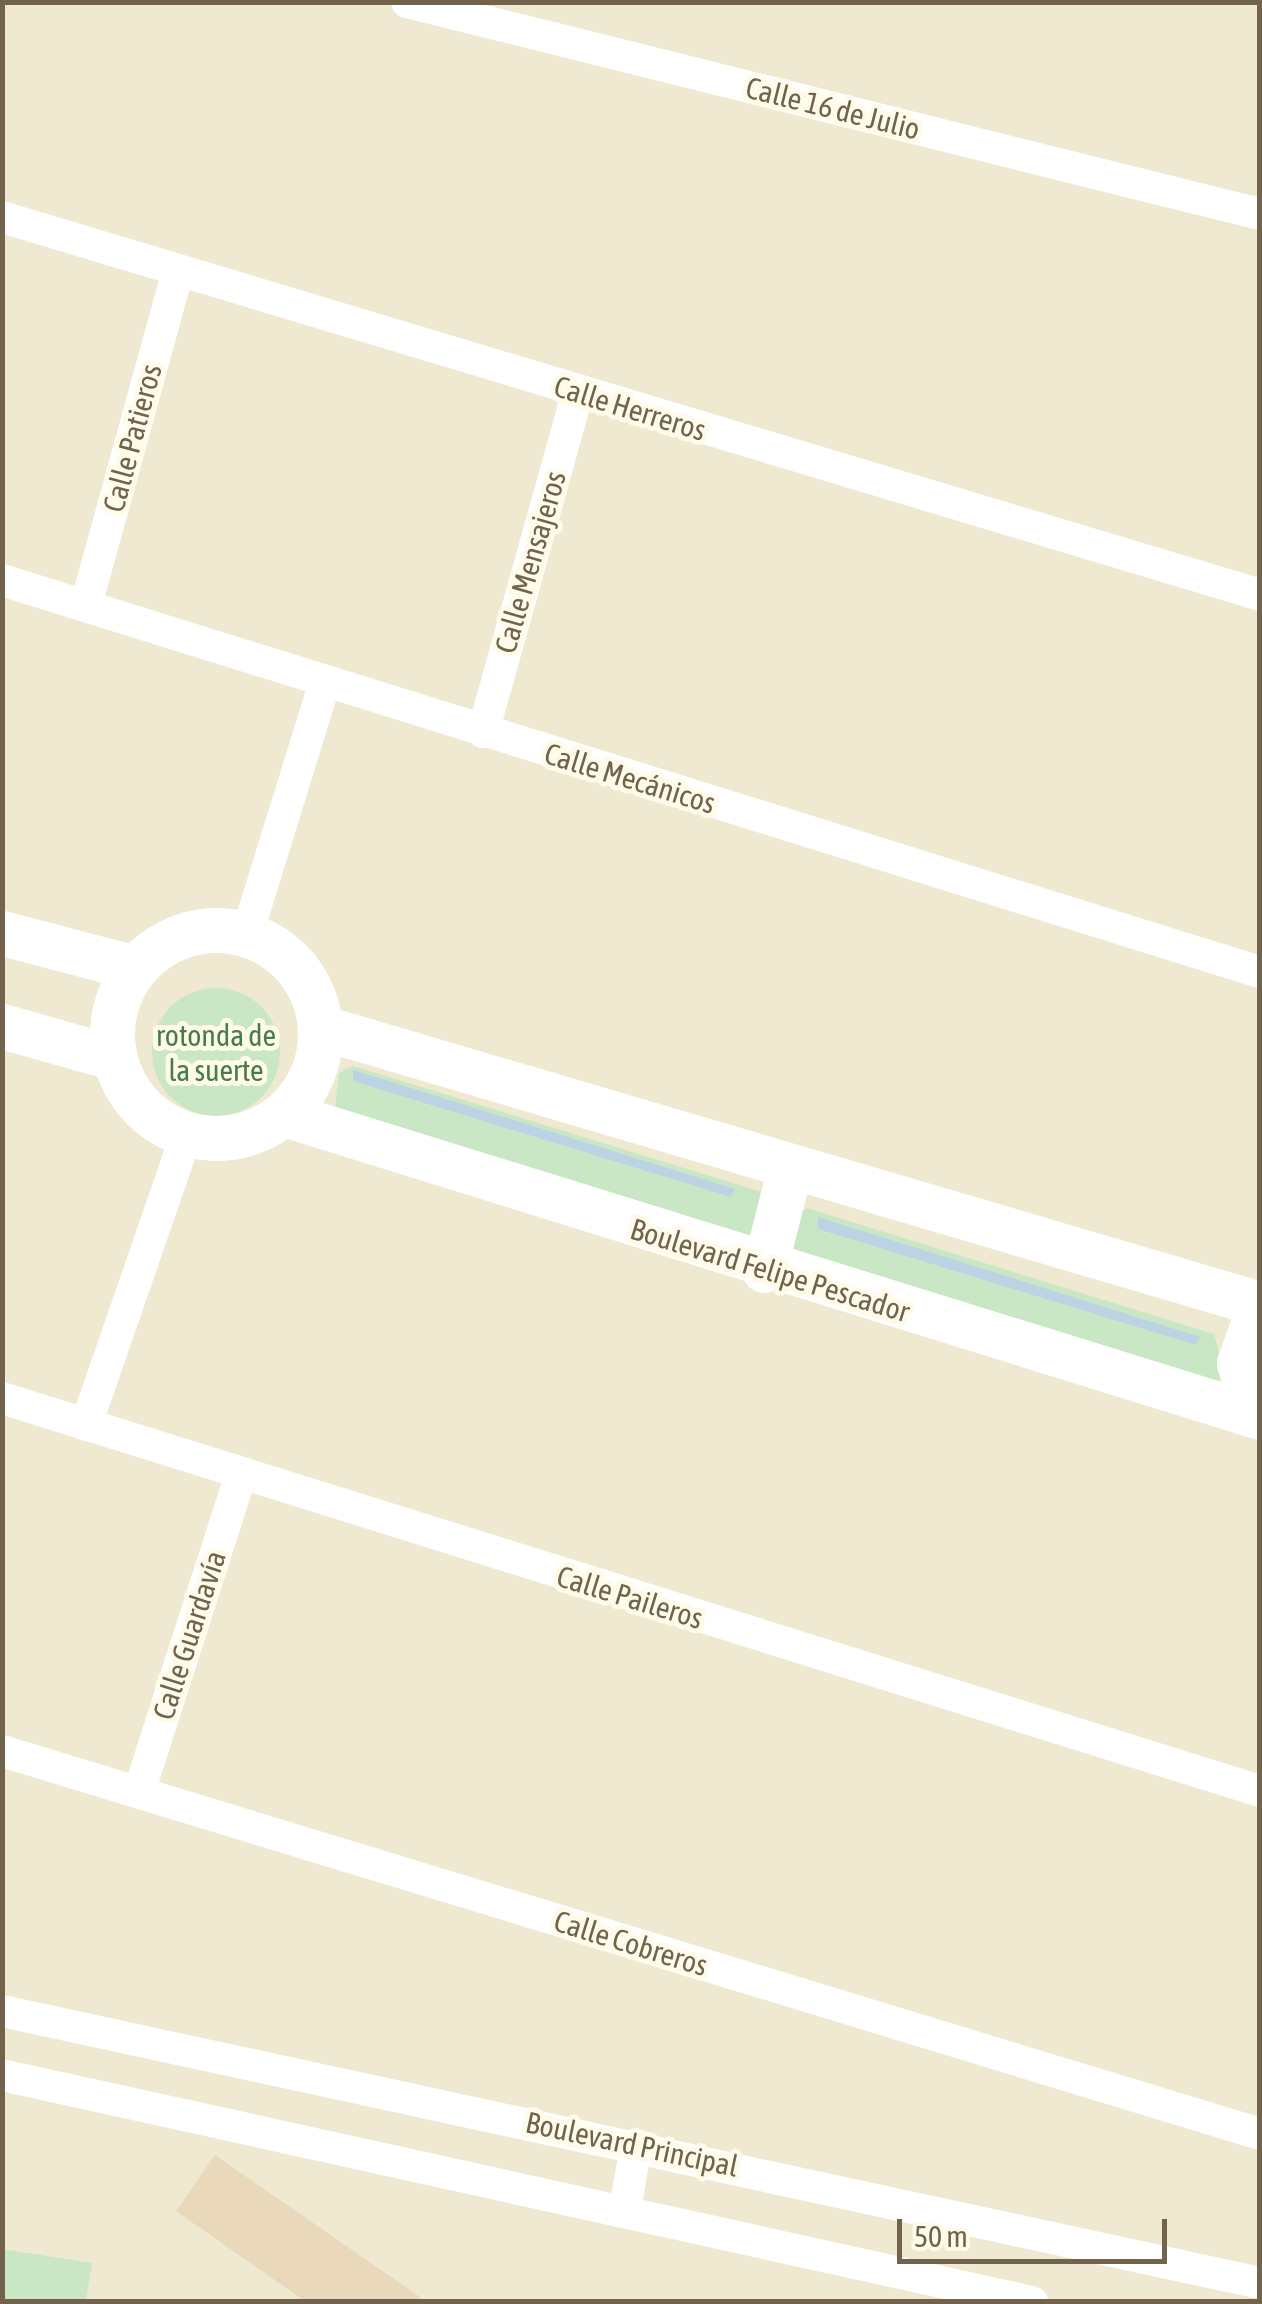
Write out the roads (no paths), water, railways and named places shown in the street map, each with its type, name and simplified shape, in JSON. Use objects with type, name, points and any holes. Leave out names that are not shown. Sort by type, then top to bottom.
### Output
[{"type":"street","name":"Calle 16 de Julio","points":[[407,2],[1260,214]]},
{"type":"street","name":"Calle Herreros","points":[[2,217],[1260,596]]},
{"type":"street","name":"Calle Patieros","points":[[86,604],[178,271]]},
{"type":"street","name":"Calle Mensajeros","points":[[483,732],[578,392]]},
{"type":"street","name":"Calle Mecánicos","points":[[2,580],[324,684],[1260,972]]},
{"type":"street","points":[[247,934],[324,684]]},
{"type":"street","points":[[2,932],[134,968]]},
{"type":"street","points":[[187,933],[247,934],[298,970],[320,1027],[314,1068],[284,1114],[231,1137],[187,1133],[138,1103],[115,1058],[114,1009],[134,968],[187,933]]},
{"type":"street","points":[[2,1026],[115,1058]]},
{"type":"street","points":[[320,1027],[1260,1304],[1239,1363],[1258,1416]]},
{"type":"street","name":"Boulevard Felipe Pescador","points":[[284,1114],[764,1270],[1258,1416]]},
{"type":"street","points":[[86,1425],[187,1133]]},
{"type":"street","points":[[764,1270],[790,1167]]},
{"type":"street","name":"Calle Paileros","points":[[2,1398],[240,1477],[1260,1791]]},
{"type":"street","name":"Calle Guardavía","points":[[139,1792],[240,1477]]},
{"type":"street","name":"Calle Cobreros","points":[[2,1751],[1260,2134]]},
{"type":"street","name":"Boulevard Principal","points":[[2,2011],[636,2144],[1260,2283]]},
{"type":"street","points":[[2,2075],[1032,2302]]},
{"type":"street","points":[[625,2210],[636,2144]]},
{"type":"water","points":[[353,1070],[735,1189],[731,1197],[353,1081]]},
{"type":"water","points":[[818,1217],[1200,1337],[1196,1345],[818,1229]]},
{"type":"park label","name":"rotonda de la suerte","points":[[216,1052]]}]
